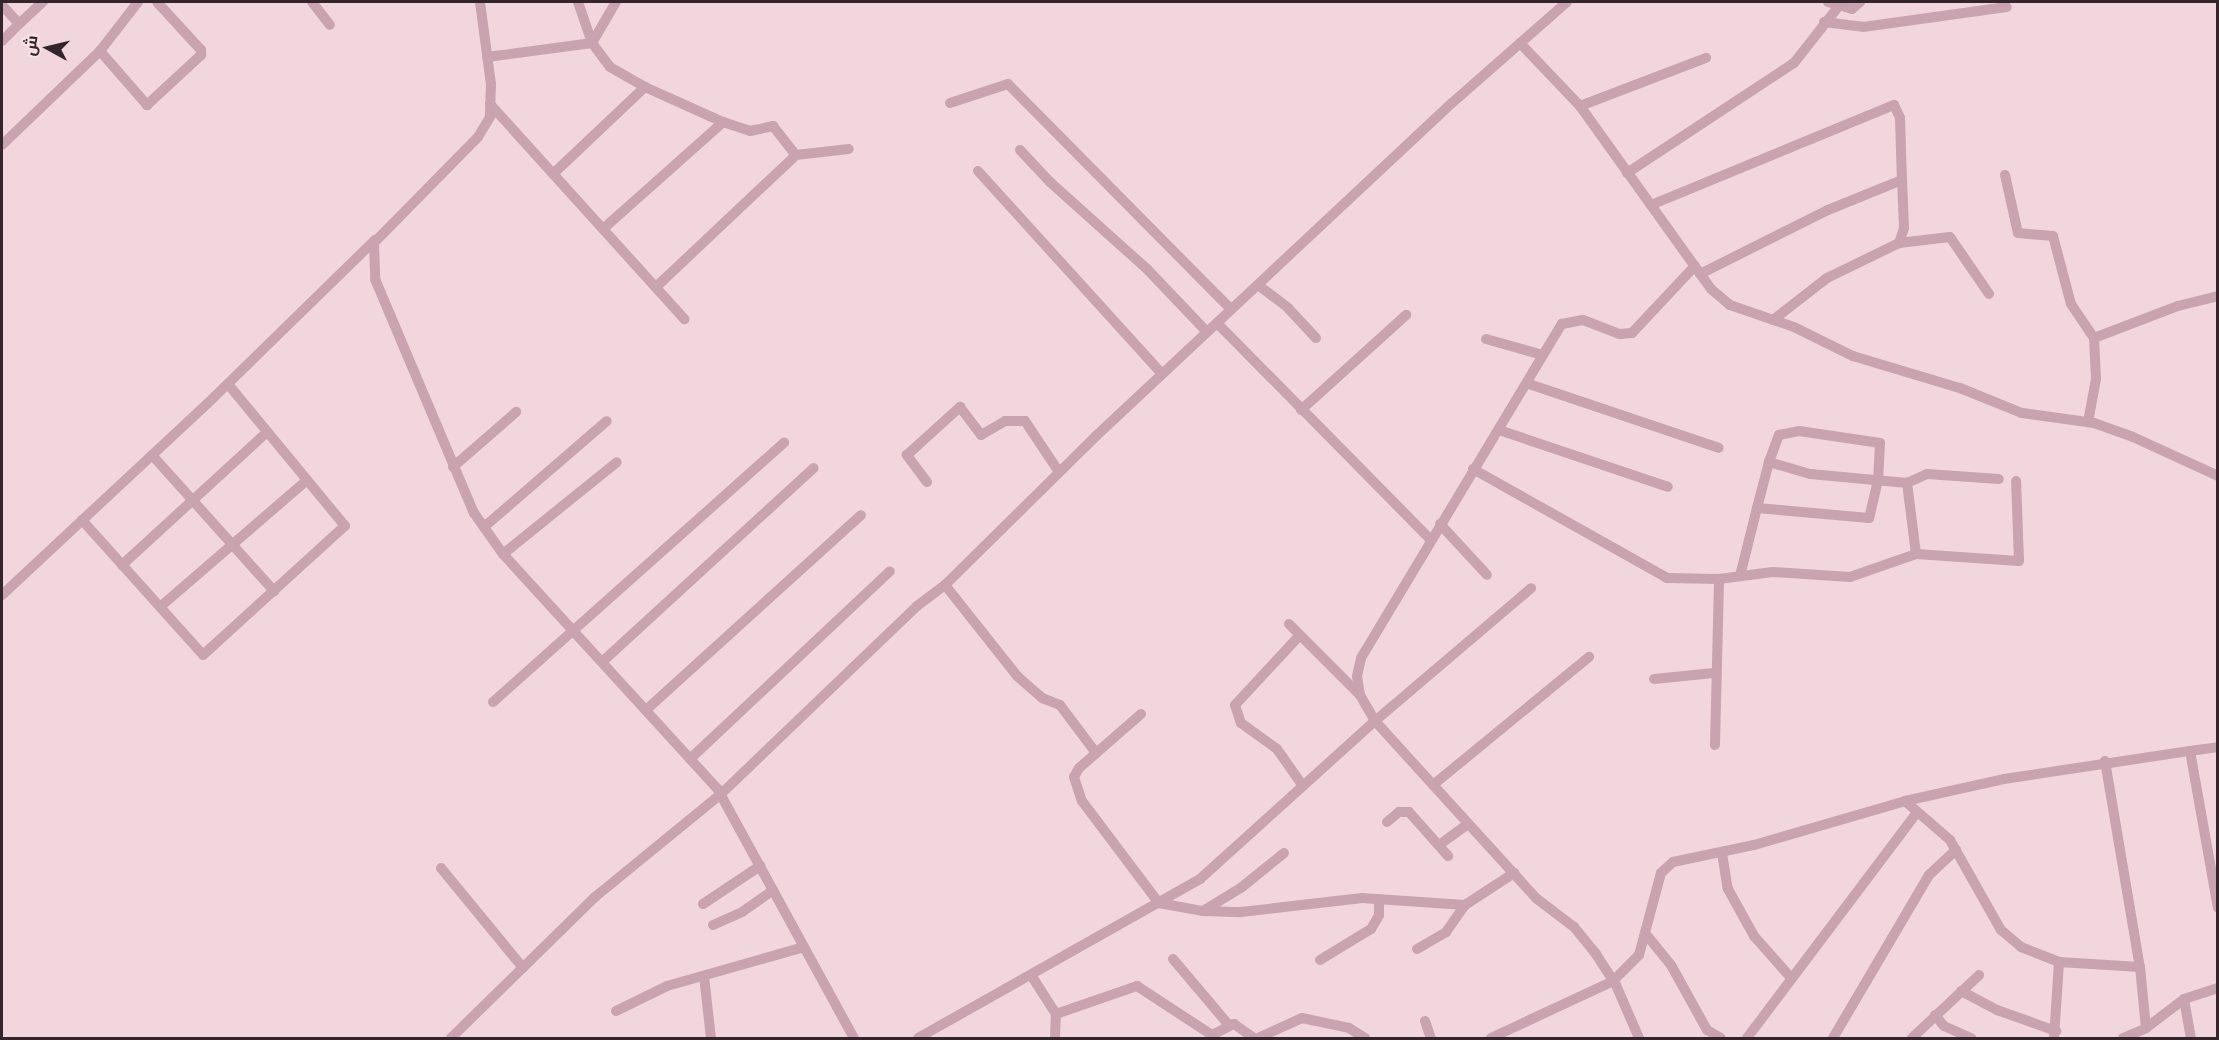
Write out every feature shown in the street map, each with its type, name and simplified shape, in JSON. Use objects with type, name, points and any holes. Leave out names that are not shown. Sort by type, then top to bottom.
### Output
[{"type":"street","points":[[2,41],[43,2]]},
{"type":"street","points":[[2,145],[100,51],[138,2]]},
{"type":"street","points":[[100,51],[147,105],[201,55],[200,46],[157,2]]},
{"type":"street","points":[[312,2],[330,25]]},
{"type":"street","points":[[2,595],[228,384],[478,137],[490,117],[487,57],[480,2]]},
{"type":"street","points":[[578,2],[592,43],[610,67],[645,87],[723,122],[750,131],[773,126],[796,155]]},
{"type":"street","points":[[592,43],[616,2]]},
{"type":"street","points":[[451,1038],[595,897],[720,794],[917,606],[945,585],[1059,472],[1231,309],[1566,2]]},
{"type":"street","points":[[1628,173],[1794,63],[1824,22],[1833,4],[1852,9],[1860,2]]},
{"type":"street","points":[[2,5],[19,24]]},
{"type":"street","points":[[1824,22],[1863,27],[2007,7]]},
{"type":"street","points":[[487,57],[592,43]]},
{"type":"street","points":[[1520,43],[1580,106],[1698,270],[1730,305],[1773,320],[1852,356],[1960,388],[2022,413],[2088,422],[2133,437],[2217,476]]},
{"type":"street","points":[[1580,106],[1706,58]]},
{"type":"street","points":[[950,103],[1008,84],[1231,309]]},
{"type":"street","points":[[553,174],[645,87]]},
{"type":"street","points":[[490,104],[684,319]]},
{"type":"street","points":[[1651,205],[1894,105],[1900,118],[1904,228],[1899,243]]},
{"type":"street","points":[[603,229],[723,122]]},
{"type":"street","points":[[656,287],[796,155],[849,149]]},
{"type":"street","points":[[1020,150],[1050,182],[1147,269],[1207,332]]},
{"type":"street","points":[[978,171],[1162,374]]},
{"type":"street","points":[[2005,175],[2018,233],[2053,236],[2071,304],[2094,338],[2096,379],[2088,422]]},
{"type":"street","points":[[1360,695],[1357,676],[1361,658],[1473,469],[1529,384],[1562,324],[1571,320],[1620,334],[1632,333],[1698,270],[1828,210],[1902,180]]},
{"type":"street","points":[[381,235],[374,243],[372,257],[375,279],[453,467],[484,527],[503,554],[720,794],[854,1038]]},
{"type":"street","points":[[1773,320],[1827,278],[1899,243],[1950,237],[1989,294]]},
{"type":"street","points":[[1258,285],[1288,308],[1316,338]]},
{"type":"street","points":[[2094,338],[2178,306],[2217,296]]},
{"type":"street","points":[[1301,410],[1406,315]]},
{"type":"street","points":[[1217,323],[1431,540]]},
{"type":"street","points":[[1486,339],[1543,355]]},
{"type":"street","points":[[82,520],[203,655],[345,526],[228,384]]},
{"type":"street","points":[[1529,384],[1719,448]]},
{"type":"street","points":[[927,482],[907,455],[960,407],[981,435],[1005,421],[1025,421],[1059,472]]},
{"type":"street","points":[[453,467],[516,412]]},
{"type":"street","points":[[484,527],[607,421]]},
{"type":"street","points":[[1499,430],[1668,487]]},
{"type":"street","points":[[1740,576],[1768,462],[1779,435],[1799,431],[1880,443],[1878,480],[1869,518],[1757,508]]},
{"type":"street","points":[[122,565],[267,432]]},
{"type":"street","points":[[493,702],[572,629],[784,443]]},
{"type":"street","points":[[152,455],[274,591]]},
{"type":"street","points":[[503,554],[616,462]]},
{"type":"street","points":[[1768,462],[1810,474],[1907,483],[1927,474],[1999,479]]},
{"type":"street","points":[[602,662],[814,468]]},
{"type":"street","points":[[1473,469],[1667,578],[1719,579],[1773,572],[1850,577],[1916,554],[2019,561],[2016,481]]},
{"type":"street","points":[[160,607],[307,480]]},
{"type":"street","points":[[1907,483],[1916,554]]},
{"type":"street","points":[[646,710],[861,515]]},
{"type":"street","points":[[1440,524],[1487,575]]},
{"type":"street","points":[[690,759],[890,571]]},
{"type":"street","points":[[1715,745],[1714,673],[1719,579]]},
{"type":"street","points":[[945,585],[1017,676],[1042,698],[1060,705],[1095,753]]},
{"type":"street","points":[[918,1038],[1200,879],[1374,721],[1532,588]]},
{"type":"street","points":[[1288,624],[1360,695],[1374,721],[1536,898],[1574,927],[1613,981],[1639,1038]]},
{"type":"street","points":[[1299,636],[1235,705],[1241,723],[1277,749],[1303,786]]},
{"type":"street","points":[[1433,785],[1589,657]]},
{"type":"street","points":[[1654,679],[1714,673]]},
{"type":"street","points":[[1141,714],[1095,753],[1074,777],[1077,790],[1159,903],[1203,911],[1379,900],[1465,905]]},
{"type":"street","points":[[1491,1038],[1613,981],[1639,955],[1661,873],[1673,862],[1722,853],[1822,828],[1905,801],[2106,761],[2217,747]]},
{"type":"street","points":[[2190,751],[2217,908]]},
{"type":"street","points":[[2106,761],[2140,967],[2146,1028]]},
{"type":"street","points":[[1905,801],[1950,840],[2001,930],[2021,947],[2060,962],[2140,967]]},
{"type":"street","points":[[1387,822],[1399,812],[1409,812],[1448,856]]},
{"type":"street","points":[[1747,1038],[1917,812]]},
{"type":"street","points":[[1439,845],[1468,824]]},
{"type":"street","points":[[1833,1038],[1929,875],[1956,850]]},
{"type":"street","points":[[1203,911],[1242,887],[1284,853]]},
{"type":"street","points":[[1722,853],[1728,889],[1754,936],[1792,979]]},
{"type":"street","points":[[703,904],[760,866]]},
{"type":"street","points":[[441,868],[523,968]]},
{"type":"street","points":[[1417,949],[1446,932],[1465,905],[1514,873]]},
{"type":"street","points":[[713,925],[742,912],[773,890]]},
{"type":"street","points":[[1320,960],[1371,929],[1379,915],[1379,900]]},
{"type":"street","points":[[1645,933],[1671,965],[1707,1030],[1721,1038]]},
{"type":"street","points":[[616,1011],[667,986],[804,946]]},
{"type":"street","points":[[1173,959],[1228,1024]]},
{"type":"street","points":[[1961,991],[1997,1010],[2055,1035],[2060,962]]},
{"type":"street","points":[[1031,975],[1056,1014],[1055,1038]]},
{"type":"street","points":[[1912,1038],[1979,975]]},
{"type":"street","points":[[704,976],[711,1038]]},
{"type":"street","points":[[1056,1014],[1137,986],[1209,1036],[1228,1024],[1239,1025],[1256,1038],[1302,1018],[1349,1028],[1365,1038]]},
{"type":"street","points":[[2129,1037],[2146,1028],[2184,999],[2217,988]]},
{"type":"street","points":[[2184,999],[2191,1038]]},
{"type":"street","points":[[1935,1015],[1944,1026],[1971,1038]]},
{"type":"street","points":[[1425,1021],[1431,1038]]}]
